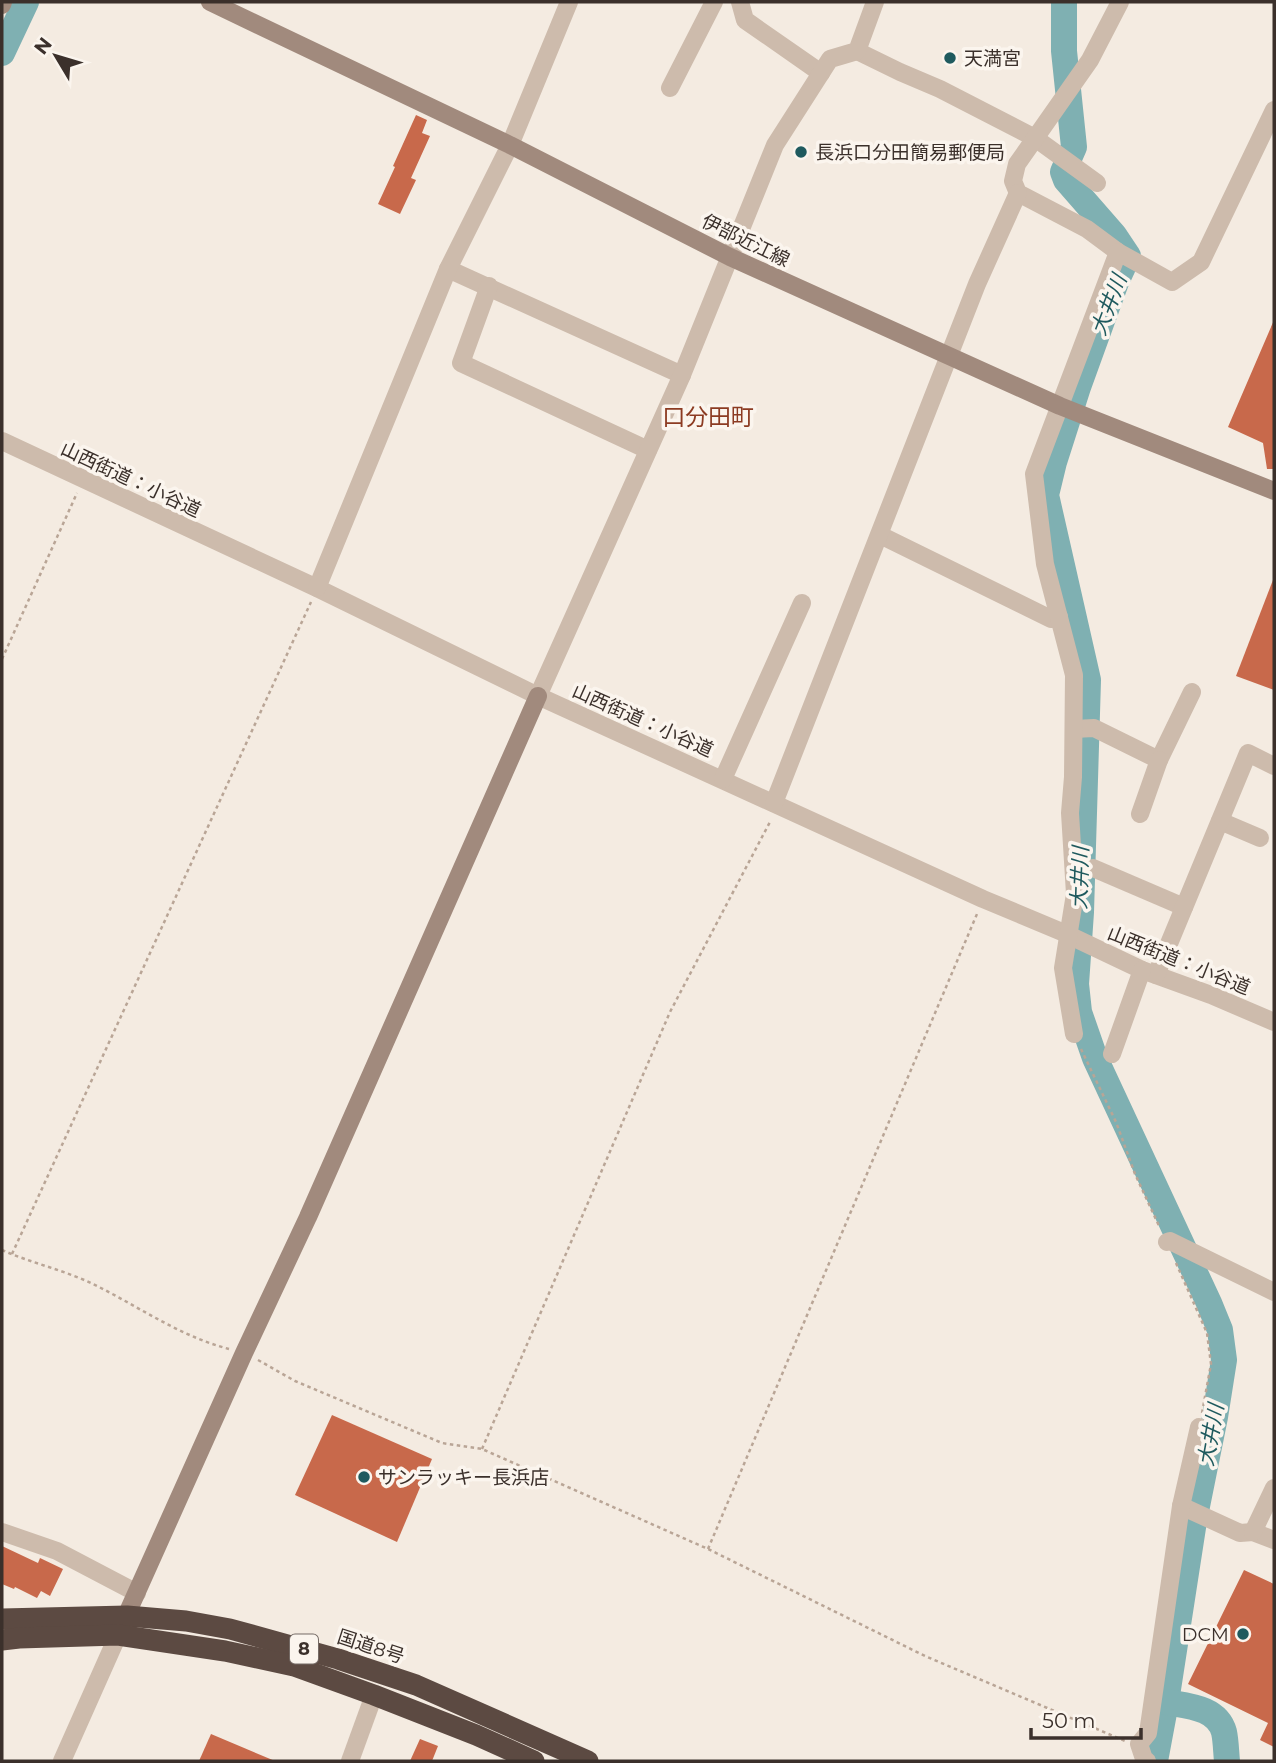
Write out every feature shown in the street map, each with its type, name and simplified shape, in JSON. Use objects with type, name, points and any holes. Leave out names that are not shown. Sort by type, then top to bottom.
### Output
[{"type":"highway","name":"国道8号","points":[[2,1619],[122,1625],[293,1667],[374,1695],[534,1761]]},
{"type":"highway","name":"国道8号","points":[[2,1640],[122,1625],[186,1622],[230,1629],[338,1659],[416,1685],[588,1761]]},
{"type":"main road","name":"伊部近江線","points":[[210,2],[510,145],[730,257],[1060,406],[1274,491]]},
{"type":"main road","points":[[122,1625],[308,1217],[538,696]]},
{"type":"street","points":[[317,588],[448,268],[510,145],[569,2]]},
{"type":"street","points":[[670,88],[714,2]]},
{"type":"street","points":[[740,2],[745,20],[821,73]]},
{"type":"street","points":[[857,51],[875,2]]},
{"type":"street","points":[[1120,2],[1090,60],[1017,164],[1013,180],[1018,192],[1087,229],[1118,252],[1172,282],[1201,262],[1274,110]]},
{"type":"street","points":[[538,696],[682,375],[775,145],[830,59],[857,51],[940,89],[1035,138],[1097,183]]},
{"type":"street","points":[[776,804],[977,284],[1018,192]]},
{"type":"street","points":[[1073,1034],[1063,968],[1075,894],[1070,813],[1074,675],[1045,565],[1034,474],[1118,252]]},
{"type":"street","points":[[448,268],[682,375]]},
{"type":"street","points":[[489,286],[461,363],[648,450]]},
{"type":"street","name":"山西街道：小谷道","points":[[2,441],[317,588],[538,696],[984,899],[1149,972],[1274,1022]]},
{"type":"street","points":[[880,535],[1051,619],[1059,617]]},
{"type":"street","points":[[723,779],[802,603]]},
{"type":"street","points":[[1140,814],[1158,760],[1192,692]]},
{"type":"street","points":[[1074,729],[1094,728],[1158,760]]},
{"type":"street","points":[[1112,1054],[1149,972],[1184,907],[1248,753],[1274,766]]},
{"type":"street","points":[[1220,821],[1260,838]]},
{"type":"street","points":[[1093,869],[1184,907]]},
{"type":"street","points":[[1167,1242],[1170,1241],[1274,1292]]},
{"type":"street","points":[[1143,1753],[1181,1506],[1199,1427]]},
{"type":"street","points":[[1253,1532],[1274,1488]]},
{"type":"street","points":[[1181,1506],[1240,1533],[1253,1532],[1274,1540]]},
{"type":"street","points":[[2,1532],[57,1551],[136,1593]]},
{"type":"street","points":[[62,1761],[122,1625]]},
{"type":"street","points":[[350,1761],[374,1695]]},
{"type":"path","points":[[2,659],[83,480]]},
{"type":"path","points":[[12,1254],[317,588]]},
{"type":"path","points":[[482,1449],[670,1012],[776,804]]},
{"type":"path","points":[[708,1549],[984,899]]},
{"type":"path","points":[[1073,1034],[1116,1122],[1135,1174],[1207,1334],[1211,1364],[1199,1427]]},
{"type":"path","points":[[2,1250],[91,1284],[169,1326],[212,1345],[244,1353],[295,1381],[442,1443],[482,1449],[708,1549],[925,1656],[1120,1739],[1143,1753]]},
{"type":"building","points":[[416,115],[427,120],[422,133],[430,136],[411,178],[416,180],[400,214],[378,204]]},
{"type":"building","points":[[1274,320],[1274,469],[1267,469],[1263,443],[1228,427]]},
{"type":"building","points":[[1274,580],[1274,690],[1236,676]]},
{"type":"building","name":"サンラッキー長浜店","points":[[332,1415],[432,1459],[397,1542],[295,1495]]},
{"type":"building","points":[[2,1546],[38,1563],[40,1558],[63,1569],[50,1596],[41,1591],[37,1598],[2,1584]]},
{"type":"building","name":"DCM","points":[[1244,1570],[1274,1584],[1274,1747],[1260,1740],[1268,1723],[1188,1684]]},
{"type":"building","points":[[211,1734],[275,1761],[199,1761]]},
{"type":"building","points":[[420,1739],[438,1746],[432,1761],[410,1761]]},
{"type":"waterway","points":[[2,53],[26,2]]},
{"type":"waterway","name":"大井川","points":[[1064,2],[1064,51],[1074,147],[1063,172],[1066,180],[1114,235],[1128,256],[1078,387],[1046,495],[1088,680],[1081,912],[1076,984],[1079,1012],[1095,1058],[1209,1303],[1220,1330],[1224,1360],[1194,1521],[1155,1761]]},
{"type":"waterway","points":[[1166,1702],[1200,1709],[1215,1717],[1224,1732],[1227,1761]]},
{"type":"place","name":"天満宮","points":[[950,58]]},
{"type":"place","name":"長浜口分田簡易郵便局","points":[[801,152]]},
{"type":"place","name":"サンラッキー長浜店","points":[[364,1477]]},
{"type":"place","name":"DCM","points":[[1243,1634]]},
{"type":"district","name":"口分田町","points":[[708,417]]}]
